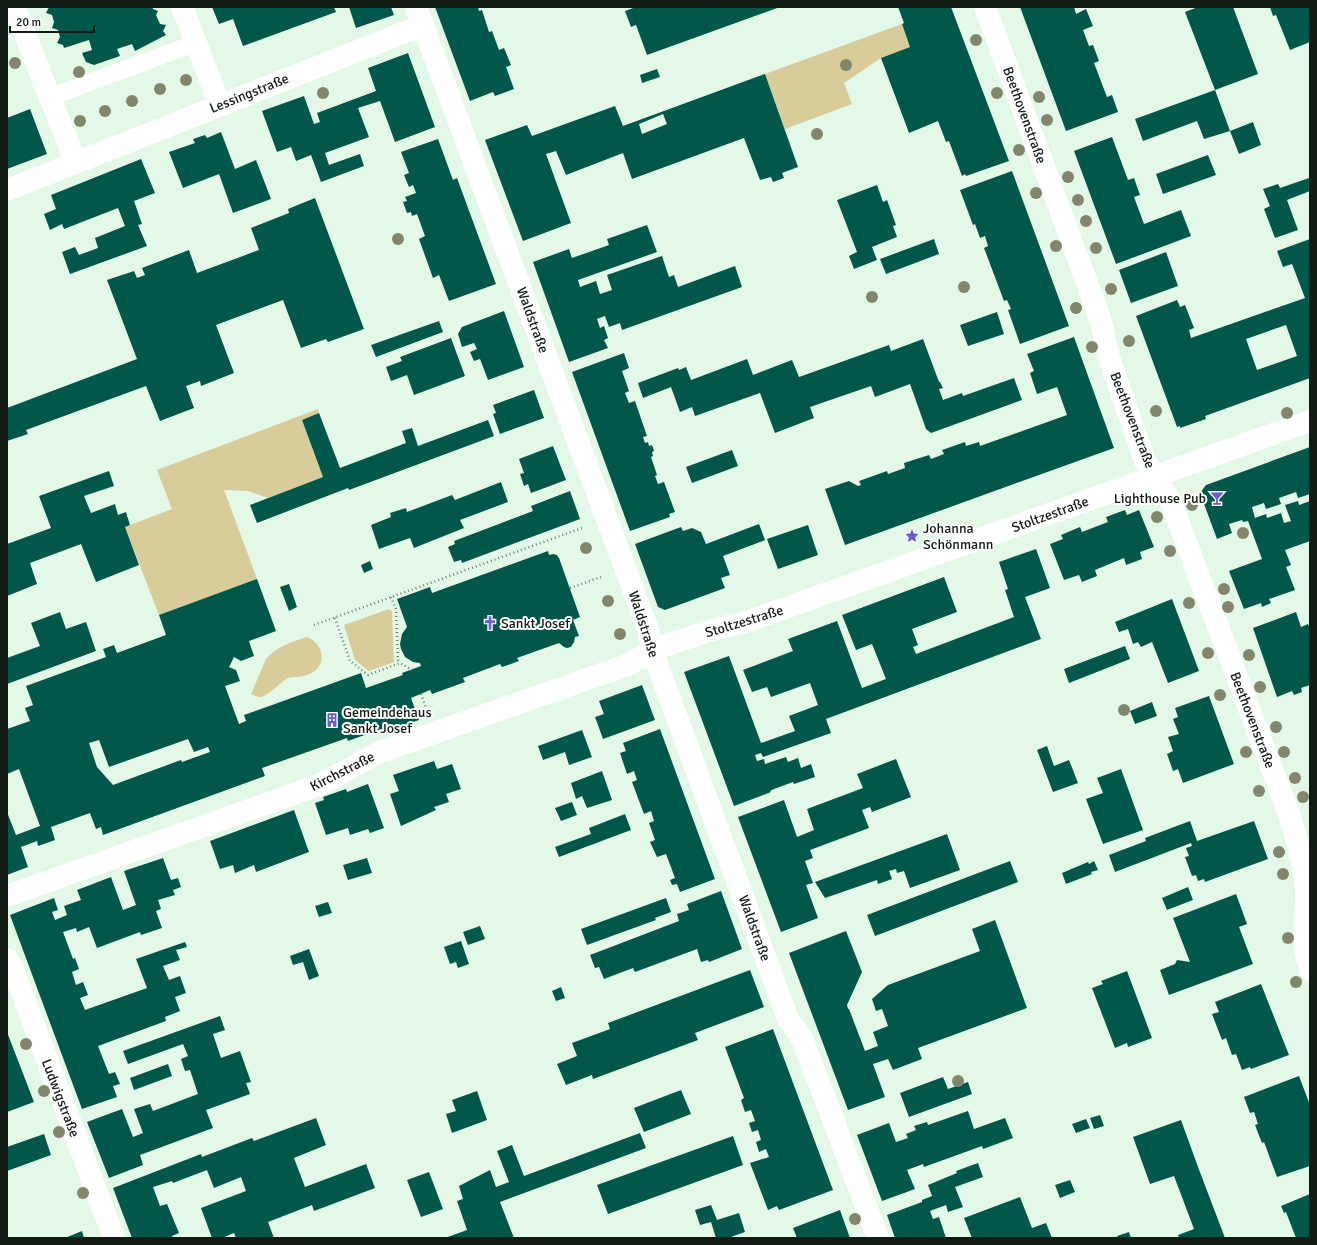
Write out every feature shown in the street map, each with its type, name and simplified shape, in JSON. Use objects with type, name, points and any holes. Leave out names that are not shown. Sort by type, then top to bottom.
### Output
[{"type":"street","points":[[14,7],[76,163]]},
{"type":"street","points":[[182,7],[220,105]]},
{"type":"street","name":"Beethovenstraße","points":[[985,7],[1102,321],[1108,356],[1145,461],[1171,502],[1294,829],[1303,867],[1306,890],[1306,950],[1310,970]]},
{"type":"street","name":"Lessingstraße","points":[[7,190],[220,105],[420,16]]},
{"type":"street","name":"Waldstraße","points":[[420,16],[647,625],[652,650],[788,1019],[802,1038],[878,1238]]},
{"type":"street","name":"Stoltzestraße","points":[[652,650],[705,632],[749,621],[1310,421]]},
{"type":"street","name":"Kirchstraße","points":[[7,896],[319,785],[331,780],[380,752],[630,664],[652,650]]},
{"type":"street","name":"Ludwigstraße","points":[[7,959],[13,969],[114,1238]]},
{"type":"lane","points":[[50,97],[196,43]]},
{"type":"path","points":[[314,625],[589,526]]},
{"type":"path","points":[[570,588],[607,575]]},
{"type":"path","points":[[391,597],[396,609],[400,663]]},
{"type":"path","points":[[335,618],[350,660],[368,675],[400,663]]},
{"type":"path","points":[[400,663],[412,670]]},
{"type":"shaded area","points":[[902,24],[910,47],[881,58],[844,83],[852,104],[785,129],[765,74]]},
{"type":"shaded area","points":[[318,409],[319,413],[302,420],[323,477],[268,498],[248,491],[224,490],[257,579],[159,615],[125,527],[172,509],[157,470]]},
{"type":"shaded area","points":[[389,609],[392,611],[394,662],[369,671],[355,660],[344,625]]},
{"type":"shaded area","points":[[307,637],[316,643],[321,652],[322,658],[319,667],[307,675],[288,678],[263,696],[259,697],[251,694],[266,659],[285,645]]},
{"type":"building","points":[[49,7],[152,7],[158,11],[156,15],[160,24],[166,25],[163,31],[166,35],[135,51],[132,44],[117,49],[120,56],[94,65],[86,62],[82,53],[92,50],[89,40],[64,48],[63,45],[57,43],[60,37],[58,30],[52,28],[54,22],[52,15],[46,13]]},
{"type":"building","points":[[212,7],[334,7],[336,12],[243,46],[233,19],[219,24]]},
{"type":"building","points":[[349,7],[391,7],[394,15],[356,28]]},
{"type":"building","points":[[435,7],[478,7],[479,11],[482,10],[489,32],[492,31],[499,50],[504,48],[511,65],[506,67],[514,89],[495,96],[493,92],[470,101]]},
{"type":"building","points":[[636,7],[780,7],[647,55],[636,25],[631,27],[625,11]]},
{"type":"building","points":[[898,7],[951,7],[1009,161],[966,176],[965,174],[962,176],[949,141],[946,142],[938,121],[909,133],[881,58],[910,47]]},
{"type":"building","points":[[1020,7],[1074,7],[1076,14],[1086,9],[1093,26],[1083,30],[1089,46],[1093,45],[1099,61],[1094,63],[1107,97],[1112,95],[1118,112],[1066,131]]},
{"type":"building","points":[[1198,7],[1233,7],[1258,74],[1215,90],[1185,12]]},
{"type":"building","points":[[1270,7],[1310,7],[1310,42],[1290,50],[1276,15],[1273,16]]},
{"type":"building","points":[[408,53],[435,127],[395,142],[380,101],[358,108],[369,137],[325,153],[329,165],[360,154],[364,166],[321,182],[311,155],[296,161],[291,147],[277,152],[262,111],[304,96],[314,124],[320,122],[317,113],[376,91],[368,68]]},
{"type":"building","points":[[657,69],[660,77],[642,83],[640,75]]},
{"type":"building","points":[[765,74],[798,167],[782,173],[784,178],[773,182],[771,177],[760,180],[744,138],[632,179],[623,153],[566,175],[556,151],[546,154],[571,223],[523,241],[485,140],[527,125],[532,136],[615,106],[623,126]],"holes":[[[663,114],[667,124],[642,134],[639,124]]]},
{"type":"building","points":[[1215,90],[1230,131],[1204,139],[1197,121],[1143,141],[1135,119]]},
{"type":"building","points":[[30,109],[47,154],[7,169],[7,118]]},
{"type":"building","points":[[1253,122],[1261,145],[1239,154],[1230,131]]},
{"type":"building","points":[[221,132],[235,169],[256,160],[271,199],[233,213],[219,174],[183,188],[169,152],[195,143],[193,139],[205,135],[207,138]]},
{"type":"building","points":[[1112,137],[1128,180],[1134,178],[1140,195],[1134,197],[1144,224],[1181,210],[1191,236],[1116,264],[1074,151]]},
{"type":"building","points":[[438,139],[453,180],[457,178],[496,284],[449,301],[439,275],[433,278],[419,239],[425,236],[417,214],[412,216],[411,212],[407,213],[403,202],[407,201],[405,197],[416,193],[413,185],[409,187],[404,175],[409,173],[401,152]]},
{"type":"building","points":[[1208,155],[1216,175],[1163,194],[1156,174]]},
{"type":"building","points":[[141,159],[155,193],[134,201],[142,224],[138,225],[147,246],[70,274],[62,252],[75,247],[79,255],[98,248],[95,238],[125,226],[118,208],[64,229],[62,224],[50,230],[44,214],[56,209],[51,195]]},
{"type":"building","points":[[1012,171],[1069,326],[1020,344],[1008,310],[1011,309],[1007,300],[1004,301],[984,248],[988,246],[985,236],[980,238],[975,224],[973,225],[960,190]]},
{"type":"building","points":[[1309,178],[1310,191],[1287,200],[1298,230],[1275,238],[1264,209],[1270,206],[1263,189],[1278,184],[1280,188]]},
{"type":"building","points":[[877,185],[883,202],[887,200],[896,225],[893,226],[897,237],[872,247],[877,260],[854,269],[849,256],[857,252],[837,200]]},
{"type":"building","points":[[315,198],[364,329],[328,342],[326,339],[301,348],[283,300],[216,325],[234,373],[201,386],[200,381],[186,386],[194,408],[160,421],[146,386],[26,430],[28,434],[7,441],[7,408],[137,359],[107,280],[134,271],[137,278],[145,275],[142,268],[189,250],[197,273],[259,250],[251,228],[289,213],[288,209]]},
{"type":"building","points":[[647,225],[657,252],[578,280],[580,287],[596,281],[600,294],[612,290],[607,275],[662,256],[669,277],[674,275],[678,287],[735,266],[742,287],[622,330],[620,323],[609,327],[605,316],[597,319],[600,328],[604,326],[608,338],[604,340],[608,348],[569,362],[533,262],[569,249],[572,258],[609,245],[607,239]]},
{"type":"building","points":[[934,239],[939,254],[886,274],[880,259]]},
{"type":"building","points":[[1310,239],[1310,378],[1205,416],[1206,419],[1180,428],[1180,426],[1177,427],[1136,316],[1177,300],[1180,307],[1185,305],[1194,328],[1189,330],[1191,338],[1305,298],[1292,264],[1283,267],[1277,251]],"holes":[[[1286,325],[1297,356],[1257,370],[1246,339]]]},
{"type":"building","points":[[1166,252],[1178,286],[1131,303],[1119,270]]},
{"type":"building","points":[[504,311],[524,367],[488,380],[480,359],[474,361],[470,352],[477,349],[474,343],[462,347],[458,334],[462,327]]},
{"type":"building","points":[[997,312],[1004,334],[968,346],[960,325]]},
{"type":"building","points":[[439,321],[443,332],[376,357],[371,345]]},
{"type":"building","points":[[1074,337],[1114,448],[845,545],[825,489],[849,481],[858,486],[861,485],[859,481],[887,471],[888,474],[905,468],[904,463],[929,455],[931,459],[944,454],[942,450],[965,442],[966,446],[979,442],[980,446],[1067,415],[1057,387],[1037,394],[1030,373],[1034,371],[1027,354]]},
{"type":"building","points":[[451,338],[465,376],[414,395],[407,375],[391,381],[386,367],[402,361],[400,357]]},
{"type":"building","points":[[923,339],[939,382],[943,388],[939,389],[943,400],[962,393],[963,396],[1014,378],[1022,400],[931,433],[926,429],[910,384],[875,397],[871,386],[810,407],[814,418],[775,433],[760,393],[695,416],[692,407],[680,412],[671,387],[643,398],[638,383],[678,368],[679,370],[686,367],[691,380],[747,359],[753,375],[792,360],[799,377],[889,345],[891,351]]},
{"type":"building","points":[[624,353],[629,368],[622,371],[629,391],[625,393],[629,403],[635,401],[647,436],[643,437],[645,443],[648,442],[649,446],[652,445],[654,451],[652,452],[653,456],[651,457],[657,475],[655,476],[658,484],[664,482],[675,512],[669,514],[670,517],[630,531],[572,372]]},
{"type":"building","points":[[534,390],[544,418],[500,434],[493,414],[496,413],[493,405]]},
{"type":"building","points":[[319,413],[340,468],[406,443],[402,431],[412,428],[418,446],[488,420],[494,436],[349,490],[348,488],[257,523],[250,505],[323,477],[302,420]]},
{"type":"building","points":[[553,446],[566,480],[531,493],[528,484],[524,486],[520,474],[524,473],[519,459]]},
{"type":"building","points":[[1310,447],[1310,494],[1298,498],[1296,492],[1279,498],[1281,504],[1266,509],[1264,503],[1252,507],[1255,518],[1266,514],[1267,518],[1281,513],[1284,523],[1291,521],[1285,505],[1298,501],[1299,505],[1310,501],[1310,541],[1285,550],[1291,565],[1286,567],[1295,590],[1269,599],[1271,603],[1262,607],[1261,603],[1244,609],[1229,571],[1262,559],[1248,521],[1243,522],[1242,520],[1229,524],[1232,533],[1217,539],[1200,493],[1206,485]]},
{"type":"building","points":[[732,450],[738,466],[692,483],[686,467]]},
{"type":"building","points":[[109,471],[114,486],[84,496],[91,513],[115,504],[118,515],[126,512],[130,525],[125,527],[139,565],[96,582],[81,544],[30,563],[37,584],[7,596],[7,544],[51,528],[39,496]]},
{"type":"building","points":[[501,482],[508,502],[460,520],[464,528],[414,548],[410,538],[379,549],[371,525],[391,517],[390,513],[406,508],[407,512],[452,495],[455,500]]},
{"type":"building","points":[[570,491],[580,519],[462,563],[461,560],[454,562],[448,547],[455,544],[454,541],[533,511],[531,506]]},
{"type":"building","points":[[1125,510],[1127,515],[1139,510],[1154,547],[1140,552],[1142,559],[1126,565],[1124,558],[1095,570],[1097,576],[1082,582],[1079,575],[1064,580],[1050,544],[1063,539],[1061,535],[1080,527],[1082,532],[1108,522],[1106,517]]},
{"type":"building","points":[[759,524],[765,540],[723,556],[730,575],[721,578],[725,588],[665,610],[658,607],[635,544],[681,527],[683,531],[692,528],[701,532],[706,544]]},
{"type":"building","points":[[808,525],[818,555],[778,569],[767,539]]},
{"type":"building","points":[[1036,549],[1050,588],[1025,597],[1041,639],[826,719],[831,733],[763,757],[761,753],[755,755],[757,761],[764,759],[765,764],[786,757],[788,762],[798,758],[801,768],[811,764],[815,777],[794,784],[793,782],[734,806],[684,672],[729,656],[761,743],[795,731],[789,716],[818,705],[810,683],[771,697],[767,687],[752,692],[743,670],[793,651],[788,639],[837,621],[862,688],[886,679],[872,644],[856,650],[842,615],[944,577],[957,612],[912,629],[918,645],[913,647],[916,654],[1014,617],[1005,590],[1008,589],[999,562]]},
{"type":"building","points":[[548,551],[549,555],[557,555],[559,558],[580,617],[573,620],[579,636],[575,637],[571,647],[564,647],[559,643],[517,658],[519,661],[502,667],[500,664],[463,678],[465,682],[432,694],[430,690],[411,698],[419,720],[382,733],[381,729],[348,741],[347,738],[262,768],[265,776],[103,835],[101,827],[96,829],[90,813],[51,827],[55,840],[38,846],[37,841],[21,847],[28,867],[7,875],[7,812],[16,835],[40,826],[19,769],[7,774],[7,729],[30,721],[25,708],[33,705],[26,686],[106,657],[103,649],[114,645],[117,653],[166,635],[159,615],[257,579],[276,631],[249,641],[254,656],[241,661],[234,657],[229,667],[236,670],[240,681],[225,686],[239,724],[246,721],[244,715],[361,673],[366,688],[403,675],[402,673],[421,666],[420,663],[413,662],[405,657],[401,649],[400,644],[402,634],[407,627],[397,599],[430,587],[432,593]],"holes":[[[188,739],[194,752],[208,747],[210,752],[182,762],[181,760],[113,785],[97,767],[89,743],[99,740],[109,767]]]},
{"type":"building","points":[[370,561],[373,569],[364,573],[361,565]]},
{"type":"building","points":[[289,584],[297,607],[289,611],[280,587]]},
{"type":"building","points":[[1172,599],[1199,671],[1168,683],[1152,642],[1141,647],[1138,642],[1133,644],[1128,629],[1119,632],[1115,622]]},
{"type":"building","points":[[60,612],[66,629],[86,622],[96,651],[7,684],[7,658],[40,646],[31,623]]},
{"type":"building","points":[[1296,612],[1301,627],[1308,624],[1310,629],[1310,685],[1301,688],[1302,692],[1294,695],[1292,691],[1277,697],[1253,628]]},
{"type":"building","points":[[1125,646],[1130,659],[1069,683],[1064,669]]},
{"type":"building","points":[[642,685],[655,720],[603,739],[595,717],[604,714],[599,701]]},
{"type":"building","points":[[1209,696],[1234,764],[1183,783],[1178,769],[1173,771],[1167,754],[1173,751],[1168,737],[1179,734],[1173,719],[1178,717],[1175,708]]},
{"type":"building","points":[[1152,702],[1157,716],[1135,724],[1130,711]]},
{"type":"building","points":[[660,729],[715,879],[680,892],[677,884],[672,885],[670,880],[675,878],[666,854],[657,857],[650,842],[655,840],[649,823],[654,821],[651,811],[644,814],[632,782],[637,780],[634,771],[627,774],[620,753],[626,751],[623,743]]},
{"type":"building","points":[[582,730],[592,757],[569,765],[565,752],[543,760],[538,746]]},
{"type":"building","points":[[1047,746],[1054,766],[1069,760],[1078,783],[1053,792],[1037,750]]},
{"type":"building","points":[[896,759],[911,797],[872,812],[870,807],[862,810],[869,828],[810,850],[813,858],[805,861],[813,883],[806,885],[818,918],[781,932],[738,817],[784,800],[797,837],[814,830],[807,809],[863,788],[857,774]]},
{"type":"building","points":[[434,761],[437,769],[452,764],[461,789],[446,794],[449,802],[434,807],[436,810],[401,826],[390,794],[399,791],[393,775]]},
{"type":"building","points":[[1121,769],[1143,830],[1103,844],[1086,799],[1103,793],[1097,778]]},
{"type":"building","points":[[602,771],[612,800],[587,808],[582,796],[576,799],[571,783]]},
{"type":"building","points":[[368,784],[384,828],[370,833],[368,829],[350,835],[348,828],[326,835],[315,803],[324,800],[323,797],[346,789],[347,792]]},
{"type":"building","points":[[572,802],[577,815],[561,821],[555,808]]},
{"type":"building","points":[[294,810],[309,852],[256,872],[254,865],[235,873],[233,865],[220,869],[210,841]]},
{"type":"building","points":[[625,814],[631,830],[559,857],[555,847],[591,834],[589,828]]},
{"type":"building","points":[[1190,821],[1197,841],[1254,821],[1268,859],[1205,882],[1204,879],[1198,881],[1196,875],[1192,876],[1185,857],[1189,856],[1186,848],[1192,846],[1191,843],[1115,872],[1109,855],[1146,841],[1145,838]]},
{"type":"building","points":[[947,834],[960,870],[910,888],[904,871],[897,873],[896,869],[889,871],[892,879],[878,884],[877,880],[825,898],[815,882]]},
{"type":"building","points":[[163,858],[171,880],[178,878],[181,887],[173,890],[175,895],[158,900],[161,909],[156,911],[162,928],[141,935],[140,932],[97,948],[89,927],[77,932],[76,928],[63,932],[73,959],[75,958],[79,969],[72,972],[76,985],[83,982],[88,995],[80,998],[85,1010],[147,988],[136,959],[185,942],[187,947],[176,950],[180,960],[163,966],[169,980],[180,976],[186,993],[175,997],[180,1011],[165,1017],[166,1021],[98,1046],[109,1074],[115,1072],[120,1084],[113,1086],[117,1097],[82,1109],[10,915],[54,898],[58,910],[52,912],[55,920],[67,915],[64,906],[81,900],[77,890],[111,877],[123,910],[136,905],[124,871]]},
{"type":"building","points":[[367,858],[372,873],[348,880],[343,865]]},
{"type":"building","points":[[1010,861],[1018,882],[875,936],[867,915]]},
{"type":"building","points":[[1094,861],[1098,870],[1091,872],[1092,874],[1066,884],[1062,873]]},
{"type":"building","points":[[1188,887],[1193,900],[1167,910],[1162,898]]},
{"type":"building","points":[[721,891],[742,949],[709,962],[708,960],[701,962],[697,949],[635,972],[633,968],[604,979],[599,967],[595,968],[590,955],[679,921],[677,914],[689,910],[687,904]]},
{"type":"building","points":[[1236,894],[1247,924],[1239,927],[1253,964],[1169,995],[1160,970],[1175,964],[1177,960],[1190,962],[1173,918]]},
{"type":"building","points":[[666,898],[671,912],[655,918],[656,920],[587,945],[581,929]]},
{"type":"building","points":[[328,902],[332,913],[319,917],[315,906]]},
{"type":"building","points":[[995,920],[1027,1008],[918,1048],[922,1059],[893,1070],[888,1059],[873,1064],[885,1097],[848,1110],[789,953],[846,931],[862,972],[847,1005],[865,1051],[878,1046],[873,1032],[888,1026],[882,1009],[876,1011],[872,999],[888,985],[980,951],[972,929]]},
{"type":"building","points":[[480,926],[485,939],[468,945],[463,932]]},
{"type":"building","points":[[461,941],[469,964],[458,968],[456,962],[450,964],[444,947]]},
{"type":"building","points":[[309,949],[319,976],[309,980],[303,962],[293,965],[290,956]]},
{"type":"building","points":[[750,970],[764,1007],[695,1033],[698,1040],[593,1079],[592,1075],[566,1085],[557,1064],[577,1056],[572,1043],[610,1029],[608,1023]]},
{"type":"building","points":[[1127,971],[1152,1038],[1128,1047],[1127,1043],[1115,1048],[1092,988],[1103,984],[1101,981]]},
{"type":"building","points":[[1261,984],[1289,1055],[1251,1069],[1250,1067],[1242,1070],[1236,1054],[1232,1055],[1226,1038],[1222,1040],[1212,1014],[1219,1012],[1215,1002]]},
{"type":"building","points":[[561,987],[565,998],[556,1001],[552,991]]},
{"type":"building","points":[[220,1016],[225,1030],[213,1034],[221,1058],[240,1051],[251,1082],[246,1083],[250,1094],[206,1110],[213,1128],[140,1155],[143,1165],[109,1178],[87,1122],[122,1109],[133,1137],[143,1133],[134,1109],[150,1104],[153,1111],[198,1094],[190,1070],[185,1071],[181,1059],[188,1056],[183,1044],[128,1064],[123,1051]]},
{"type":"building","points":[[773,1029],[833,1190],[779,1210],[777,1206],[768,1210],[750,1163],[769,1157],[766,1149],[759,1152],[756,1142],[761,1140],[758,1130],[752,1132],[749,1123],[755,1121],[751,1110],[745,1112],[741,1100],[744,1098],[725,1047]]},
{"type":"building","points":[[7,1032],[34,1102],[7,1112]]},
{"type":"building","points":[[168,1064],[172,1076],[134,1090],[130,1078]]},
{"type":"building","points":[[1299,1076],[1310,1105],[1310,1166],[1277,1177],[1264,1142],[1262,1143],[1255,1125],[1258,1124],[1254,1112],[1250,1113],[1244,1097]]},
{"type":"building","points":[[943,1077],[948,1089],[968,1082],[972,1094],[909,1117],[900,1093]]},
{"type":"building","points":[[681,1090],[691,1114],[644,1132],[634,1108]]},
{"type":"building","points":[[477,1091],[487,1120],[452,1133],[446,1114],[456,1111],[452,1100]]},
{"type":"building","points":[[968,1111],[974,1129],[1005,1118],[1013,1138],[983,1149],[982,1146],[924,1167],[923,1164],[907,1170],[915,1189],[882,1201],[857,1135],[889,1123],[896,1142],[908,1138],[906,1134],[916,1130],[914,1126],[927,1122],[928,1125]]},
{"type":"building","points":[[1100,1115],[1104,1126],[1094,1129],[1090,1118]]},
{"type":"building","points":[[316,1118],[326,1145],[294,1158],[305,1187],[366,1164],[375,1188],[314,1211],[312,1205],[268,1222],[274,1238],[236,1238],[234,1233],[222,1238],[212,1238],[201,1208],[246,1191],[241,1177],[214,1188],[207,1170],[173,1183],[172,1181],[153,1187],[160,1206],[167,1204],[179,1233],[172,1236],[173,1238],[132,1238],[113,1188],[201,1154],[202,1157],[252,1138],[254,1141]]},
{"type":"building","points":[[1086,1119],[1090,1128],[1076,1133],[1072,1124]]},
{"type":"building","points":[[1181,1120],[1225,1238],[1179,1238],[1178,1235],[1194,1229],[1174,1176],[1150,1184],[1133,1137]]},
{"type":"building","points":[[640,1133],[646,1148],[500,1202],[514,1238],[445,1238],[467,1230],[457,1201],[463,1199],[459,1186],[490,1170],[496,1187],[509,1182],[497,1151],[512,1145],[524,1176]]},
{"type":"building","points":[[44,1134],[51,1155],[7,1171],[7,1147]]},
{"type":"building","points":[[733,1136],[743,1165],[608,1214],[597,1185]]},
{"type":"building","points":[[978,1163],[983,1177],[955,1187],[963,1207],[948,1212],[946,1205],[930,1211],[933,1219],[939,1217],[946,1238],[895,1238],[887,1215],[922,1202],[922,1200],[932,1196],[928,1185],[957,1173],[956,1171]]},
{"type":"building","points":[[429,1172],[443,1209],[421,1217],[407,1180]]},
{"type":"building","points":[[1070,1180],[1075,1192],[1060,1198],[1055,1185]]},
{"type":"building","points":[[1310,1194],[1310,1238],[1296,1238],[1286,1212],[1284,1213],[1281,1206]]},
{"type":"building","points":[[1020,1197],[1032,1228],[1046,1223],[1052,1238],[972,1238],[964,1218]]},
{"type":"building","points":[[711,1205],[717,1220],[739,1213],[745,1232],[728,1238],[716,1238],[711,1222],[700,1225],[695,1210]]},
{"type":"building","points":[[840,1210],[850,1238],[797,1238],[793,1228]]},
{"type":"building","points":[[82,1231],[84,1238],[65,1238]]},
{"type":"building","points":[[1129,1232],[1131,1238],[1118,1238],[1117,1236]]},
{"type":"place","name":"Lighthouse Pub","points":[[1217,498]]},
{"type":"place","name":"Johanna Schönmann","points":[[912,536]]},
{"type":"place","name":"Sankt Josef","points":[[490,623]]},
{"type":"place","name":"Gemeindehaus Sankt Josef","points":[[332,720]]}]
